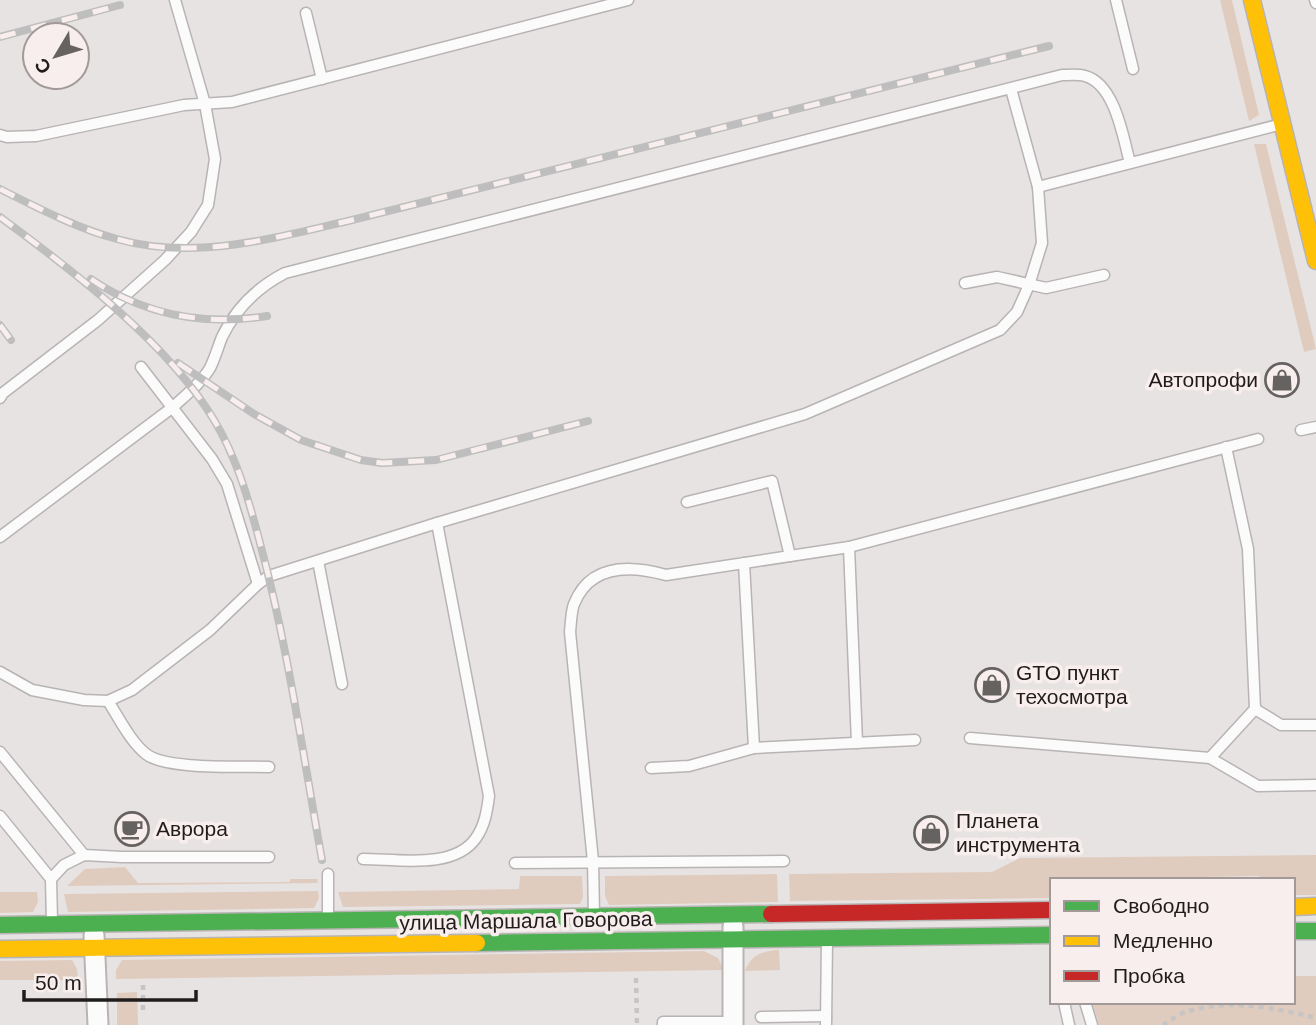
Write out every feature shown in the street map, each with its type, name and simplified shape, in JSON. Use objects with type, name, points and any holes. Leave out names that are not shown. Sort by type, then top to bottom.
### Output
[{"type":"street","points":[[1252,0],[1316,261]]},
{"type":"street","points":[[1295,907],[1316,906]]},
{"type":"street","name":"улица Маршала Говорова","points":[[0,925],[1050,910]]},
{"type":"street","points":[[733,915],[733,1024]]},
{"type":"street","points":[[94,924],[98,1025]]},
{"type":"street","points":[[1295,931],[1316,930]]},
{"type":"street","name":"улица Маршала Говорова","points":[[0,949],[1050,935]]},
{"type":"lane","points":[[0,398],[98,320],[165,260],[191,232],[208,205],[215,159],[205,104],[175,0]]},
{"type":"lane","points":[[0,135],[36,136],[184,105],[232,102],[628,0]]},
{"type":"lane","points":[[1116,0],[1133,69]]},
{"type":"lane","points":[[306,13],[322,79]]},
{"type":"lane","points":[[0,537],[192,390],[210,368],[231,321],[248,299],[265,283],[285,273],[1062,75],[1087,76],[1101,87],[1113,104],[1130,163]]},
{"type":"lane","points":[[0,672],[32,690],[84,700],[108,701],[132,690],[210,630],[269,576],[437,523],[805,414],[1000,330],[1017,312],[1042,243],[1038,187],[1011,89]]},
{"type":"lane","points":[[1038,187],[1282,124]]},
{"type":"lane","points":[[965,283],[997,277],[1045,288],[1104,275]]},
{"type":"lane","points":[[141,367],[212,459],[227,484],[258,584]]},
{"type":"lane","points":[[1301,430],[1316,427]]},
{"type":"lane","points":[[594,941],[593,861],[570,632],[573,604],[590,580],[612,570],[640,568],[666,575],[849,547],[1258,439]]},
{"type":"lane","points":[[1210,758],[1255,709],[1248,549],[1226,447]]},
{"type":"lane","points":[[687,502],[772,481],[790,556]]},
{"type":"lane","points":[[363,859],[438,859],[460,852],[476,839],[485,820],[489,796],[437,523]]},
{"type":"lane","points":[[849,547],[857,743]]},
{"type":"lane","points":[[318,561],[342,684]]},
{"type":"lane","points":[[744,563],[754,748]]},
{"type":"lane","points":[[108,701],[146,754],[163,763],[270,767]]},
{"type":"lane","points":[[1255,709],[1281,725],[1316,725]]},
{"type":"lane","points":[[970,738],[1210,758],[1258,786],[1316,785]]},
{"type":"lane","points":[[651,768],[689,766],[754,748],[915,740]]},
{"type":"lane","points":[[0,752],[84,855]]},
{"type":"lane","points":[[0,816],[51,879],[53,948]]},
{"type":"lane","points":[[51,879],[64,865],[84,855],[122,858],[269,857]]},
{"type":"lane","points":[[515,863],[783,862]]},
{"type":"lane","points":[[328,874],[328,945]]},
{"type":"lane","points":[[761,1017],[826,1021],[827,938]]},
{"type":"lane","points":[[1064,1004],[1069,1025]]},
{"type":"lane","points":[[1086,1004],[1093,1025]]},
{"type":"lane","points":[[663,1025],[663,1022],[733,1024]]},
{"type":"path","points":[[636,978],[637,1025]]},
{"type":"path","points":[[143,985],[143,1012]]},
{"type":"path","points":[[1163,1025],[1186,1012],[1220,1006],[1272,1008],[1316,1018]]},
{"type":"shaded area","points":[[1220,0],[1232,0],[1259,115],[1249,121]]},
{"type":"shaded area","points":[[1254,144],[1266,144],[1316,349],[1304,352]]},
{"type":"shaded area","points":[[1316,855],[1316,895],[1295,895],[1295,878],[1050,878],[1050,898],[790,901],[789,874],[992,872],[1020,858]]},
{"type":"shaded area","points":[[125,867],[138,883],[290,882],[290,879],[317,879],[318,883],[67,886],[85,869]]},
{"type":"shaded area","points":[[777,874],[778,902],[609,905],[605,896],[605,876]]},
{"type":"shaded area","points":[[520,876],[582,876],[583,897],[580,904],[343,907],[338,892],[519,889]]},
{"type":"shaded area","points":[[318,891],[319,898],[314,908],[68,912],[64,894]]},
{"type":"shaded area","points":[[0,892],[37,892],[38,902],[33,912],[0,913]]},
{"type":"shaded area","points":[[779,950],[780,970],[745,971],[758,954]]},
{"type":"shaded area","points":[[704,951],[718,958],[724,970],[116,979],[116,970],[122,960]]},
{"type":"shaded area","points":[[72,960],[77,969],[78,980],[0,980],[0,961]]},
{"type":"shaded area","points":[[1295,976],[1316,976],[1316,1025],[1099,1025],[1093,1004],[1295,1004]]},
{"type":"shaded area","points":[[137,992],[138,1025],[117,1025],[117,993]]},
{"type":"railway","points":[[0,37],[120,5]]},
{"type":"railway","points":[[0,189],[72,223],[117,239],[175,248],[234,245],[348,221],[1049,46]]},
{"type":"railway","points":[[0,217],[87,284],[145,336],[195,391],[222,434],[247,496],[270,582],[322,860]]},
{"type":"railway","points":[[91,279],[132,301],[175,315],[220,320],[267,316]]},
{"type":"railway","points":[[0,325],[11,340]]},
{"type":"railway","points":[[178,363],[254,414],[301,440],[361,460],[382,463],[436,460],[588,421]]},
{"type":"traffic: fast","points":[[0,925],[771,914]]},
{"type":"traffic: fast","points":[[1295,931],[1316,931]]},
{"type":"traffic: fast","points":[[477,943],[1050,935]]},
{"type":"traffic: slow","points":[[1252,0],[1316,261]]},
{"type":"traffic: slow","points":[[1295,907],[1316,906]]},
{"type":"traffic: slow","points":[[0,949],[477,943]]},
{"type":"traffic: jam","points":[[771,914],[1050,910]]},
{"type":"place","name":"Автопрофи","points":[[1282,380]]},
{"type":"place","name":"GTO пункт техосмотра","points":[[992,685]]},
{"type":"place","name":"Аврора","points":[[132,829]]},
{"type":"place","name":"Планета инструмента","points":[[931,833]]}]
